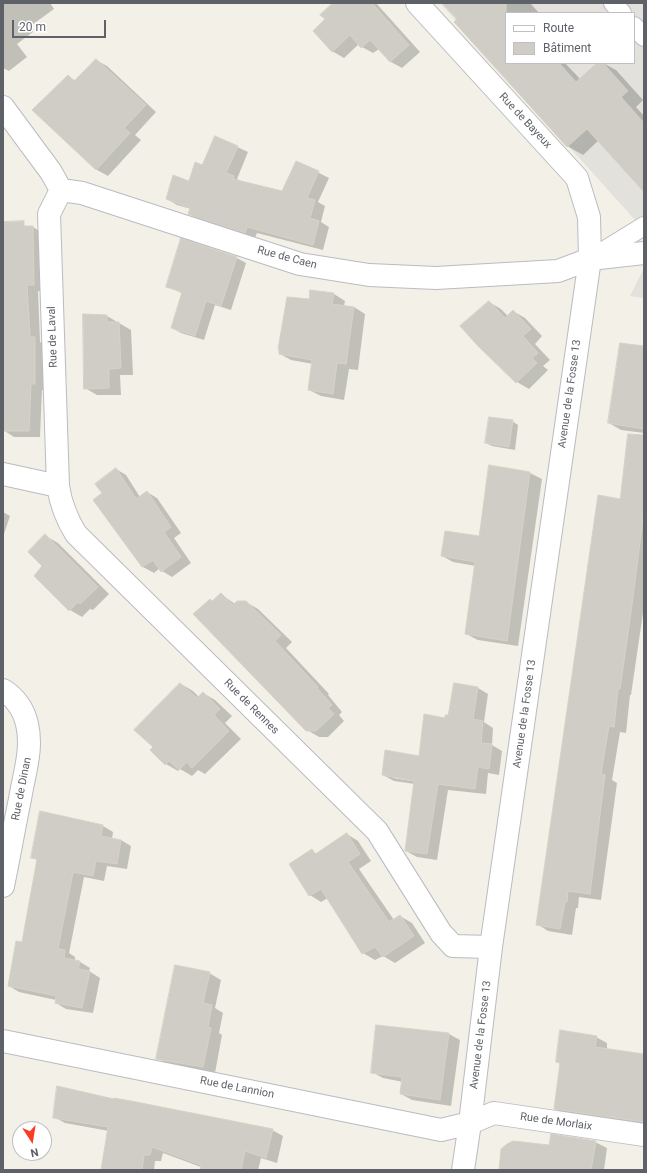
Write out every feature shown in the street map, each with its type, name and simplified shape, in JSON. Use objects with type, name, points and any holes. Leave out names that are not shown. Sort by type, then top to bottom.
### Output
[{"type":"street","name":"Rue de Bayeux","points":[[416,3],[577,178],[589,217],[590,259]]},
{"type":"street","points":[[3,107],[51,172],[61,190]]},
{"type":"street","name":"Rue de Caen","points":[[61,190],[82,193],[300,264],[369,276],[436,278],[558,271],[590,259],[644,253]]},
{"type":"street","name":"Rue de Laval","points":[[58,486],[49,214],[61,190]]},
{"type":"street","name":"Avenue de la Fosse 13","points":[[463,1170],[491,947],[590,259]]},
{"type":"street","points":[[3,474],[58,486]]},
{"type":"street","name":"Rue de Rennes","points":[[58,486],[62,506],[69,523],[76,534],[377,831],[440,934],[453,946],[491,947]]},
{"type":"street","name":"Rue de Dinan","points":[[3,886],[28,760],[29,737],[27,723],[21,709],[7,693]]},
{"type":"street","name":"Rue de Lannion","points":[[3,1041],[441,1130],[470,1123]]},
{"type":"street","name":"Rue de Morlaix","points":[[470,1123],[494,1113],[644,1135]]},
{"type":"lane","points":[[613,3],[621,12]]},
{"type":"lane","points":[[635,27],[644,37]]},
{"type":"lane","points":[[590,259],[644,226]]},
{"type":"shaded area","points":[[440,3],[644,3],[644,230]]},
{"type":"shaded area","points":[[644,268],[644,298],[630,296]]},
{"type":"building","points":[[333,3],[372,3],[409,45],[390,62],[370,40],[361,48],[350,35],[332,52],[313,31],[325,19],[320,15]]},
{"type":"building","points":[[442,3],[506,3],[505,64],[560,64],[576,82],[596,64],[604,64],[628,91],[621,97],[644,123],[644,192],[587,129],[567,147],[454,22],[457,19]]},
{"type":"building","points":[[96,59],[146,105],[124,128],[130,133],[96,170],[32,110],[68,75],[74,81]]},
{"type":"building","points":[[215,136],[238,146],[226,173],[234,176],[233,179],[282,191],[296,161],[319,171],[307,198],[315,200],[310,218],[319,221],[313,245],[247,227],[245,233],[188,214],[190,208],[166,199],[173,175],[189,181],[195,162],[202,165]]},
{"type":"building","points":[[24,221],[24,226],[33,226],[34,285],[27,285],[30,337],[35,337],[35,384],[31,384],[29,431],[3,431],[3,222]]},
{"type":"building","points":[[181,238],[237,257],[221,306],[206,301],[195,336],[171,328],[182,292],[166,287]]},
{"type":"building","points":[[310,290],[334,293],[332,304],[354,307],[346,364],[337,363],[333,394],[308,390],[312,360],[279,354],[278,349],[287,297],[309,299]]},
{"type":"building","points":[[489,301],[505,318],[513,310],[531,329],[523,336],[538,353],[532,358],[537,363],[516,383],[460,326]]},
{"type":"building","points":[[83,314],[107,315],[107,322],[119,322],[121,368],[109,369],[109,388],[84,389]]},
{"type":"building","points":[[620,343],[644,346],[644,429],[608,423]]},
{"type":"building","points":[[489,417],[513,420],[509,447],[485,443]]},
{"type":"building","points":[[628,434],[644,435],[644,511],[631,612],[620,689],[618,689],[614,727],[609,726],[601,774],[605,775],[590,894],[568,891],[567,902],[565,902],[560,929],[536,925],[598,495],[620,499]]},
{"type":"building","points":[[489,465],[530,472],[507,641],[465,634],[475,562],[441,556],[445,531],[479,536]]},
{"type":"building","points":[[116,468],[136,499],[147,491],[171,527],[164,532],[181,557],[161,572],[153,560],[142,567],[93,500],[102,493],[95,484]]},
{"type":"building","points":[[45,534],[98,587],[80,604],[78,602],[69,611],[34,576],[42,566],[28,552]]},
{"type":"building","points":[[221,593],[233,605],[237,601],[246,601],[281,635],[275,641],[318,687],[317,688],[332,705],[328,708],[334,714],[316,731],[306,731],[193,614],[210,599],[212,601]]},
{"type":"building","points":[[180,683],[197,698],[203,692],[220,709],[214,715],[229,731],[192,768],[187,762],[179,770],[169,761],[165,765],[150,750],[153,747],[134,730]]},
{"type":"building","points":[[454,683],[478,687],[473,719],[483,721],[481,743],[492,744],[489,769],[478,767],[475,789],[438,784],[427,854],[405,851],[414,781],[382,775],[385,750],[419,756],[424,714],[445,718],[445,715],[448,715]]},
{"type":"building","points":[[40,811],[103,825],[101,836],[121,840],[117,864],[96,861],[93,876],[73,872],[58,949],[65,950],[64,958],[80,961],[78,969],[90,971],[82,1008],[55,1003],[56,996],[8,986],[16,941],[22,942],[37,859],[31,858]]},
{"type":"building","points":[[347,833],[360,854],[348,862],[389,922],[400,915],[414,936],[383,957],[375,947],[362,954],[321,889],[309,896],[289,864],[312,849],[315,854]]},
{"type":"building","points":[[175,965],[210,972],[203,1003],[212,1005],[208,1027],[211,1028],[203,1067],[156,1059]]},
{"type":"building","points":[[376,1025],[449,1033],[440,1100],[400,1094],[402,1077],[371,1073]]},
{"type":"building","points":[[560,1030],[597,1036],[595,1047],[644,1054],[644,1122],[554,1109],[560,1063],[556,1062]]},
{"type":"building","points":[[57,1086],[114,1099],[273,1129],[266,1158],[245,1151],[241,1170],[200,1170],[201,1165],[152,1147],[150,1155],[144,1155],[142,1170],[101,1170],[108,1127],[53,1118]]},
{"type":"building","points":[[551,1134],[596,1141],[591,1170],[499,1170],[501,1149],[507,1144],[513,1141],[549,1145]]}]
